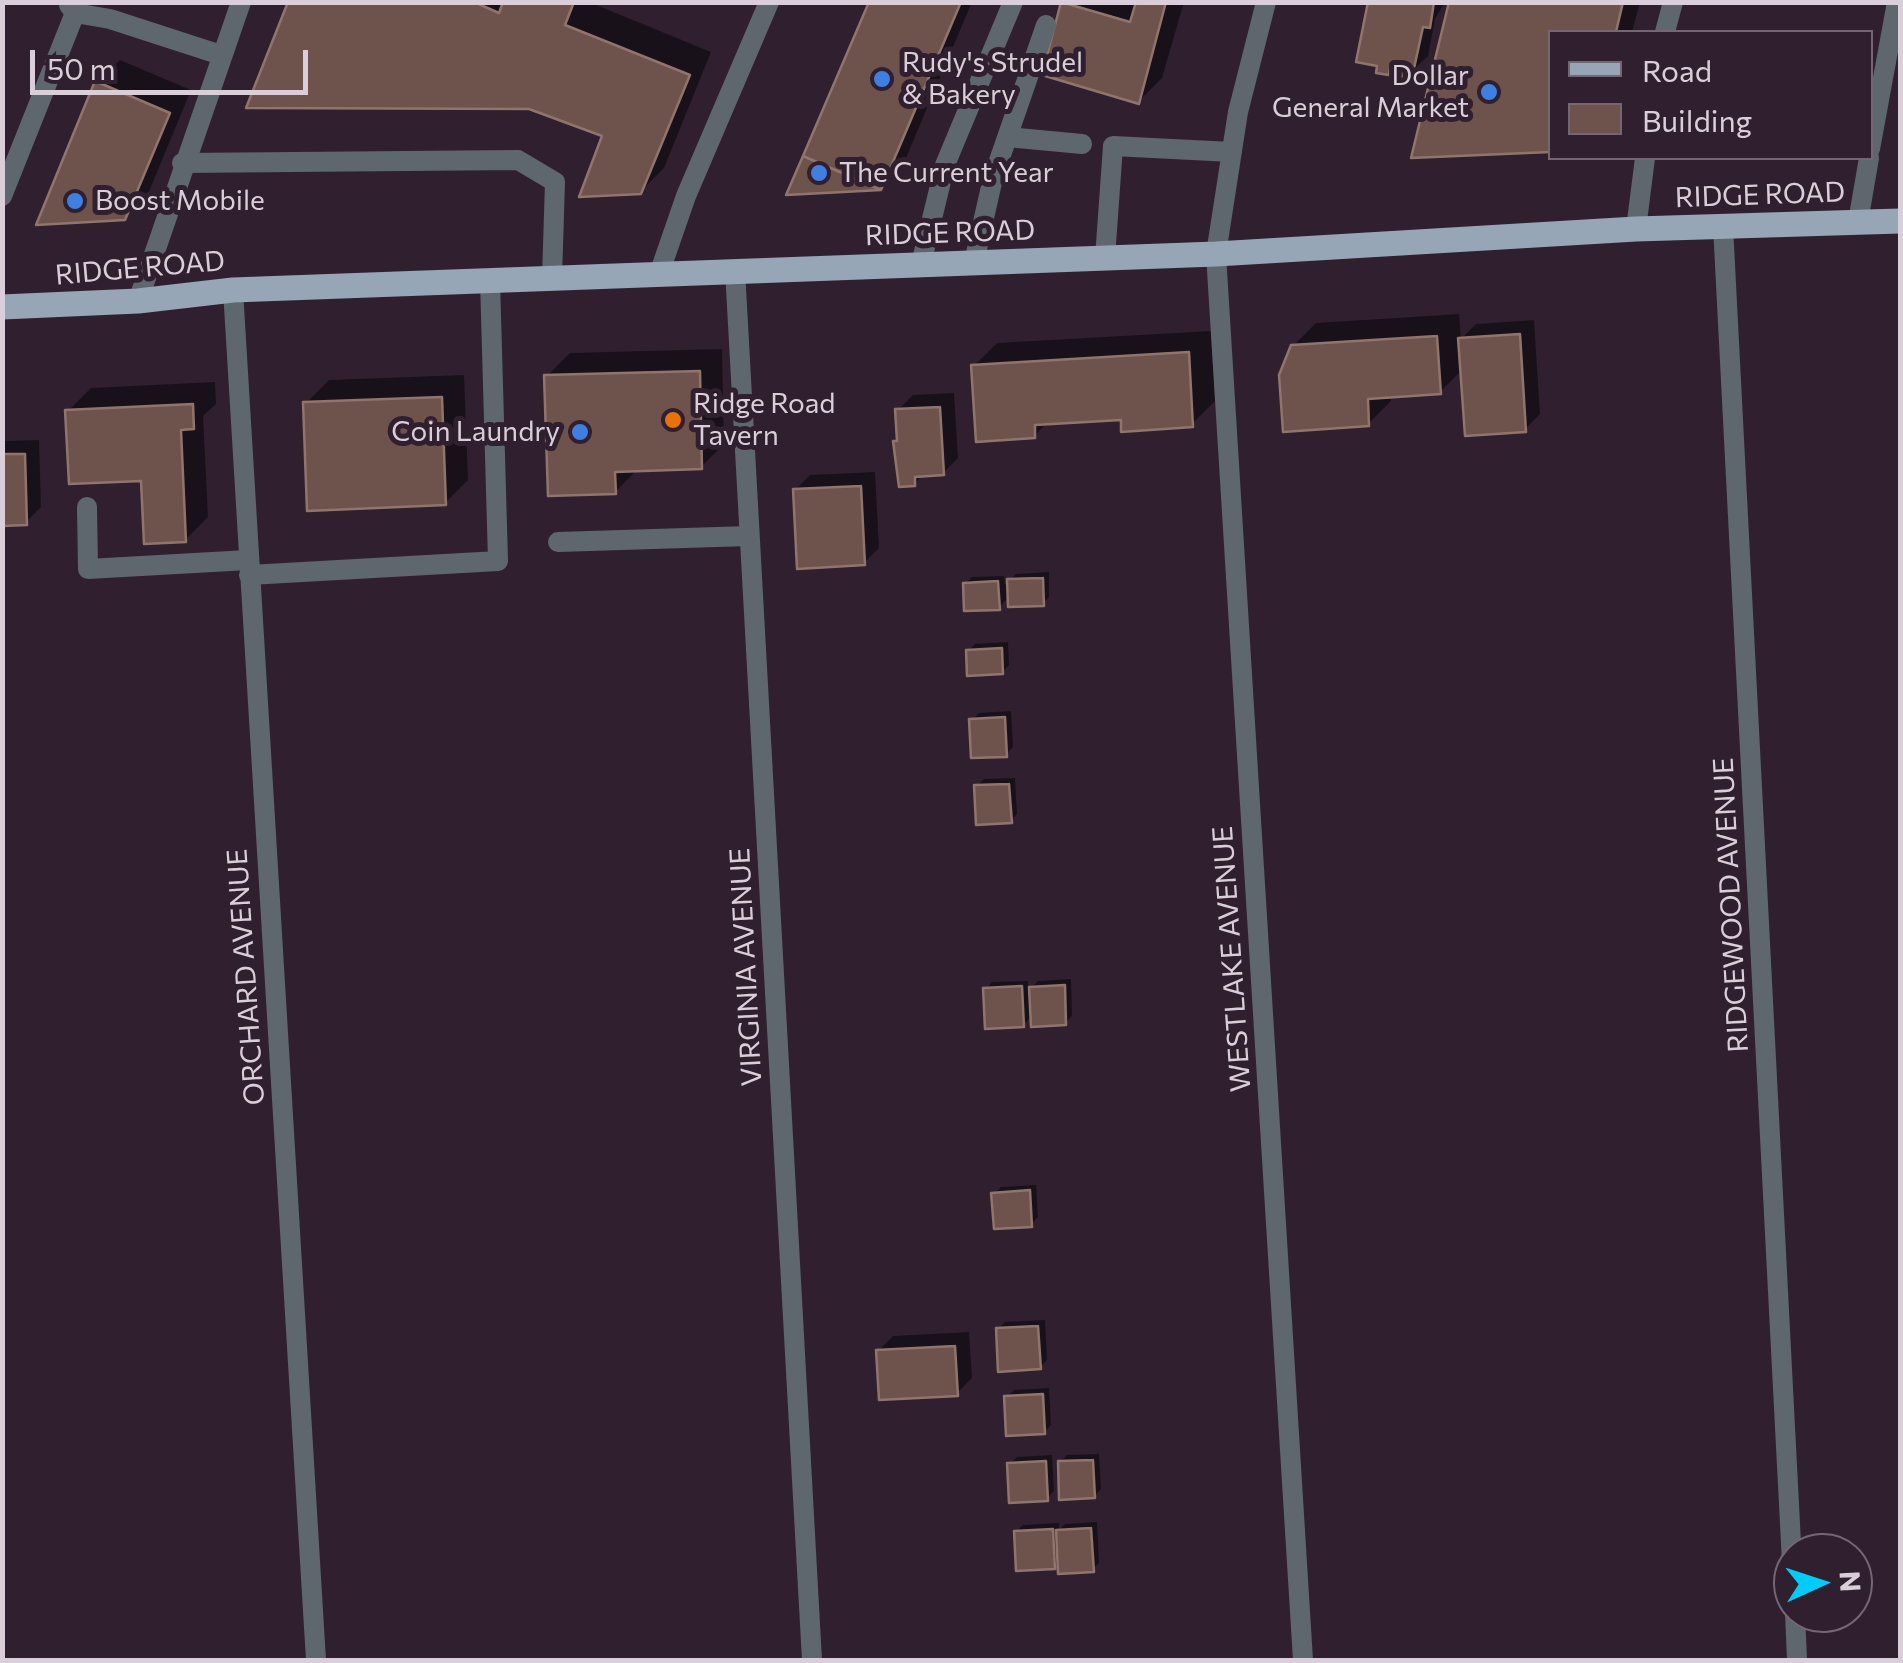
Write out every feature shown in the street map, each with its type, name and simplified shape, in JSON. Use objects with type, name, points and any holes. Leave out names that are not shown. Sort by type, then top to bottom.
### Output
[{"type":"main road","name":"RIDGE ROAD","points":[[2,307],[138,301],[233,290],[1216,254],[1636,229],[1900,221]]},
{"type":"street","points":[[138,301],[182,163],[241,2]]},
{"type":"street","points":[[658,274],[686,196],[769,2]]},
{"type":"street","points":[[922,264],[946,165],[1014,2]]},
{"type":"street","name":"WESTLAKE AVENUE","points":[[1266,2],[1232,152],[1216,254],[1303,1660]]},
{"type":"street","points":[[1665,30],[1672,2]]},
{"type":"street","points":[[1873,133],[1897,2]]},
{"type":"street","points":[[2,196],[72,8],[222,55]]},
{"type":"street","points":[[974,262],[992,178],[1046,26]]},
{"type":"street","points":[[1007,137],[1082,144]]},
{"type":"street","points":[[1104,258],[1113,146],[1232,152]]},
{"type":"street","points":[[182,163],[518,160],[555,182],[552,278]]},
{"type":"street","points":[[1636,229],[1645,160]]},
{"type":"street","points":[[1858,222],[1869,160]]},
{"type":"street","name":"RIDGEWOOD AVENUE","points":[[1723,226],[1790,1533]]},
{"type":"street","name":"VIRGINIA AVENUE","points":[[735,270],[812,1660]]},
{"type":"street","points":[[87,507],[88,569],[498,561],[490,280]]},
{"type":"street","name":"ORCHARD AVENUE","points":[[233,290],[316,1660]]},
{"type":"street","points":[[558,542],[749,536]]},
{"type":"street","points":[[1795,1633],[1797,1660]]},
{"type":"building","points":[[288,2],[474,2],[499,13],[503,2],[574,2],[565,25],[690,75],[641,194],[579,197],[602,136],[529,109],[246,108]]},
{"type":"building","name":"Rudy's Strudel & Bakery","points":[[869,2],[961,2],[881,190],[803,156]]},
{"type":"building","points":[[1061,2],[1130,22],[1136,2],[1166,2],[1139,104],[1042,75]]},
{"type":"building","points":[[1368,2],[1434,2],[1430,28],[1423,27],[1413,73],[1402,77],[1390,69],[1389,75],[1376,73],[1377,66],[1356,62]]},
{"type":"building","name":"Dollar General Market","points":[[1449,2],[1623,2],[1616,30],[1548,30],[1548,152],[1411,158]]},
{"type":"building","points":[[95,81],[170,113],[125,220],[36,225]]},
{"type":"building","name":"The Current Year","points":[[803,156],[881,190],[786,195]]},
{"type":"building","points":[[1520,334],[1526,432],[1465,436],[1458,338]]},
{"type":"building","points":[[1437,336],[1441,394],[1368,399],[1369,426],[1283,432],[1279,375],[1291,345]]},
{"type":"building","points":[[1189,352],[1193,427],[1121,432],[1121,420],[1035,425],[1035,438],[976,442],[971,365]]},
{"type":"building","points":[[700,371],[702,469],[615,472],[616,494],[548,496],[544,375]]},
{"type":"building","points":[[442,397],[446,505],[307,511],[303,402]]},
{"type":"building","points":[[193,404],[194,429],[181,430],[186,542],[144,544],[141,481],[69,484],[65,410]]},
{"type":"building","points":[[940,407],[944,475],[915,477],[915,486],[899,487],[893,441],[897,441],[895,409]]},
{"type":"building","points":[[2,454],[25,454],[27,525],[2,526]]},
{"type":"building","points":[[861,486],[865,565],[797,569],[793,489]]},
{"type":"building","points":[[1043,578],[1044,606],[1008,607],[1007,579]]},
{"type":"building","points":[[998,581],[1000,610],[964,611],[963,583]]},
{"type":"building","points":[[1002,648],[1003,674],[967,676],[966,650]]},
{"type":"building","points":[[1005,717],[1007,757],[971,758],[969,719]]},
{"type":"building","points":[[1009,784],[1012,823],[976,825],[974,785]]},
{"type":"building","points":[[1065,985],[1066,1025],[1031,1027],[1029,987]]},
{"type":"building","points":[[1022,986],[1024,1027],[985,1029],[983,988]]},
{"type":"building","points":[[1030,1190],[1032,1227],[994,1229],[991,1193]]},
{"type":"building","points":[[1038,1326],[1041,1369],[998,1372],[996,1328]]},
{"type":"building","points":[[955,1346],[958,1396],[879,1400],[876,1350]]},
{"type":"building","points":[[1043,1394],[1045,1434],[1006,1436],[1004,1396]]},
{"type":"building","points":[[1093,1460],[1095,1498],[1059,1500],[1058,1461]]},
{"type":"building","points":[[1046,1461],[1048,1501],[1009,1503],[1007,1463]]},
{"type":"building","points":[[1091,1528],[1094,1572],[1058,1574],[1056,1530]]},
{"type":"building","points":[[1053,1529],[1055,1569],[1016,1571],[1014,1531]]},
{"type":"place","name":"Rudy's Strudel & Bakery","points":[[882,79]]},
{"type":"place","name":"Dollar General Market","points":[[1489,92]]},
{"type":"place","name":"The Current Year","points":[[819,173]]},
{"type":"place","name":"Boost Mobile","points":[[75,201]]},
{"type":"place","name":"Ridge Road Tavern","points":[[673,420]]},
{"type":"place","name":"Coin Laundry","points":[[580,432]]}]
